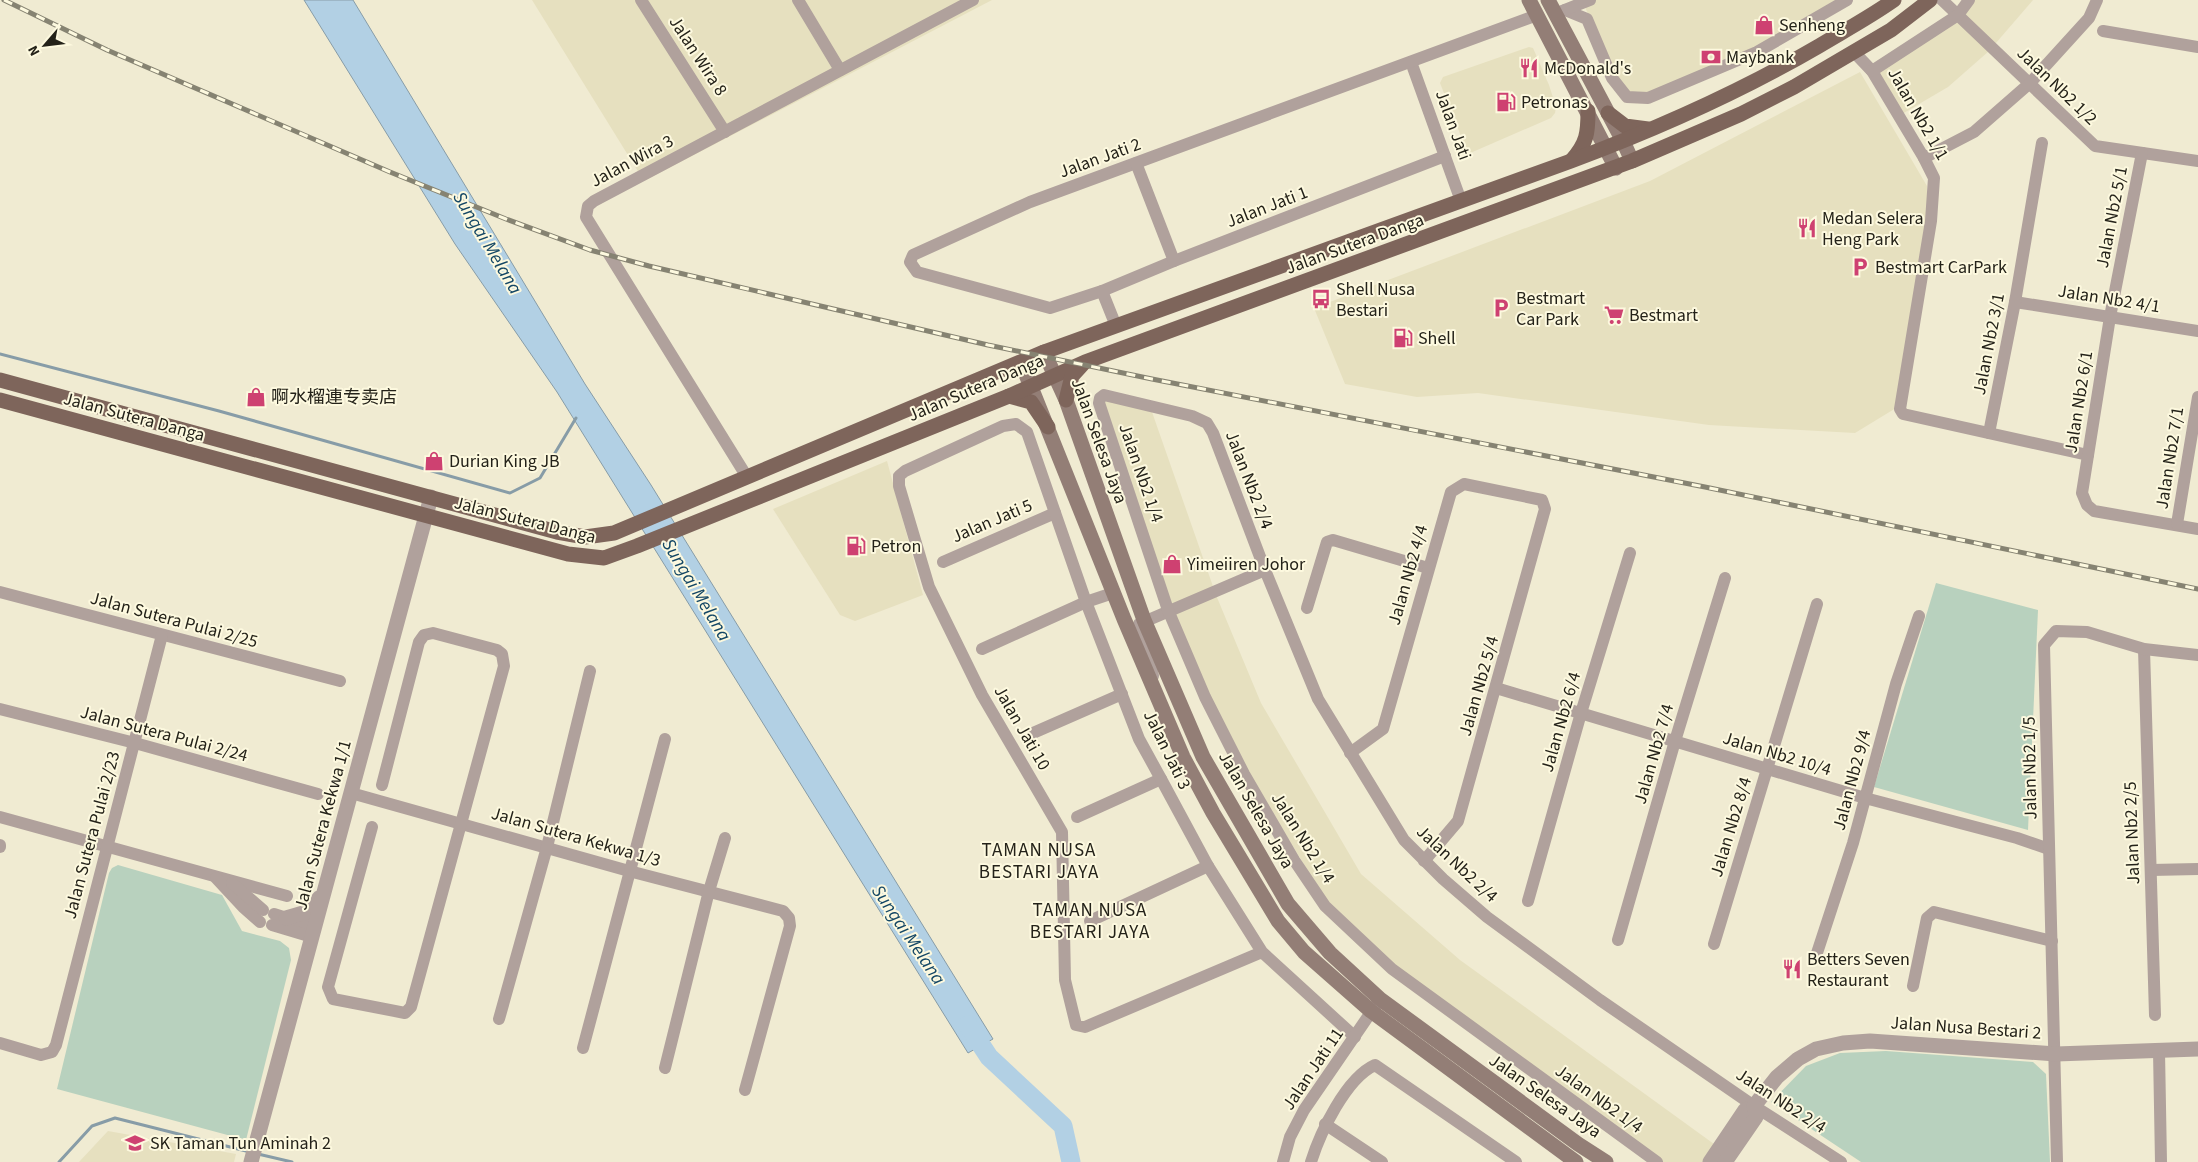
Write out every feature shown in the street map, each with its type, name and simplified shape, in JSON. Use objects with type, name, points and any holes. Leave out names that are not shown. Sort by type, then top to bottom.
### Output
[{"type":"main road","points":[[1529,0],[1616,168]]},
{"type":"main road","points":[[1548,0],[1560,12],[1632,161]]},
{"type":"main road","name":"Jalan Sutera Danga","points":[[0,380],[557,532],[585,537],[614,533],[1044,352],[1572,161],[1652,130],[1781,68],[1877,12],[1894,0]]},
{"type":"main road","name":"Jalan Sutera Danga","points":[[0,400],[568,554],[604,558],[695,524],[1009,396],[1085,362],[1616,168],[1741,114],[1794,88],[1891,30],[1930,0]]},
{"type":"main road","points":[[1572,161],[1583,148],[1588,131],[1588,111]]},
{"type":"main road","points":[[1608,113],[1624,126],[1652,130]]},
{"type":"main road","name":"Jalan Selesa Jaya","points":[[1044,352],[1066,400],[1144,620],[1203,757],[1288,904],[1330,953],[1380,999],[1570,1139],[1606,1162]]},
{"type":"main road","name":"Jalan Selesa Jaya","points":[[1021,362],[1113,593],[1183,757],[1208,805],[1278,921],[1304,952],[1371,1011],[1576,1162]]},
{"type":"main road","points":[[1066,400],[1072,376],[1085,362]]},
{"type":"main road","points":[[1009,396],[1031,402],[1048,427]]},
{"type":"street","name":"Jalan Wira 8","points":[[641,0],[725,132]]},
{"type":"street","points":[[798,0],[840,70]]},
{"type":"street","points":[[1560,12],[1590,0]]},
{"type":"street","points":[[1596,0],[1587,20],[1612,78],[1627,97],[1648,98],[1757,52],[1846,0]]},
{"type":"street","name":"Jalan Nb2 1/2","points":[[1942,0],[2094,146],[2198,161]]},
{"type":"street","points":[[1872,71],[1958,15],[1969,0]]},
{"type":"street","points":[[1924,158],[1974,132],[2030,83],[2089,18],[2097,0]]},
{"type":"street","name":"Jalan Wira 3","points":[[747,477],[586,217],[586,210],[594,201],[965,2]]},
{"type":"street","points":[[1560,12],[1587,20]]},
{"type":"street","name":"Jalan Jati 2","points":[[1102,291],[1050,308],[917,272],[910,262],[914,255],[1030,202],[1537,15]]},
{"type":"street","points":[[2103,31],[2198,47]]},
{"type":"street","name":"Jalan Nb2 1/1","points":[[1854,52],[1872,71],[1934,178],[1931,221],[1900,409],[1909,417],[1989,433]]},
{"type":"street","name":"Jalan Jati","points":[[1411,62],[1461,201]]},
{"type":"street","name":"Jalan Nb2 3/1","points":[[1989,433],[2015,302],[2042,143]]},
{"type":"street","name":"Jalan Nb2 5/1","points":[[2110,317],[2142,153]]},
{"type":"street","name":"Jalan Jati 1","points":[[1102,291],[1174,261],[1445,156]]},
{"type":"street","points":[[1136,163],[1174,261]]},
{"type":"street","points":[[1102,291],[1116,326]]},
{"type":"street","name":"Jalan Nb2 4/1","points":[[2015,302],[2198,331]]},
{"type":"street","name":"Jalan Nb2 6/1","points":[[2110,317],[2082,493],[2088,505],[2094,511],[2127,518],[2177,524]]},
{"type":"street","name":"Jalan Nb2 1/4","points":[[1207,423],[1192,416],[1104,395],[1100,398],[1099,403],[1168,610],[1205,697],[1244,774],[1294,860],[1325,906],[1392,969],[1657,1162]]},
{"type":"street","name":"Jalan Nb2 7/1","points":[[2177,524],[2198,398]]},
{"type":"street","name":"Jalan Nb2 2/4","points":[[1207,423],[1213,433],[1265,570],[1318,698],[1350,754],[1404,840],[1424,861],[1487,917],[1600,1000],[1754,1106],[1841,1162]]},
{"type":"street","name":"Jalan Jati 10","points":[[1027,432],[1016,424],[1003,426],[905,471],[899,476],[899,486],[930,587],[982,695],[1062,832],[1066,980],[1076,1025],[1085,1027],[1262,952]]},
{"type":"street","name":"Jalan Jati 3","points":[[1027,432],[1086,602],[1139,739],[1208,866],[1262,952],[1354,1037]]},
{"type":"street","points":[[1989,433],[2088,455]]},
{"type":"street","name":"Jalan Nb2 4/4","points":[[1350,754],[1383,729],[1451,492],[1464,484],[1539,499],[1543,502],[1545,509]]},
{"type":"street","name":"Jalan Sutera Kekwa 1/1","points":[[252,1156],[431,497]]},
{"type":"street","name":"Jalan Nb2 5/4","points":[[1424,861],[1458,821],[1545,509]]},
{"type":"street","name":"Jalan Jati 5","points":[[943,562],[1055,513]]},
{"type":"street","points":[[2177,524],[2198,529]]},
{"type":"street","points":[[1307,608],[1327,542],[1334,540],[1428,568]]},
{"type":"street","name":"Jalan Nb2 6/4","points":[[1528,901],[1581,713],[1630,553]]},
{"type":"street","points":[[1155,691],[1151,664],[1138,628],[1139,624],[1144,620],[1265,570]]},
{"type":"street","name":"Jalan Nb2 7/4","points":[[1618,940],[1675,741],[1725,578]]},
{"type":"street","name":"Jalan Sutera Pulai 2/25","points":[[0,592],[340,682]]},
{"type":"street","points":[[982,649],[1086,602],[1113,593]]},
{"type":"street","name":"Jalan Nb2 8/4","points":[[1714,944],[1817,604]]},
{"type":"street","name":"Jalan Nb2 9/4","points":[[1817,953],[1853,844],[1896,684],[1919,616]]},
{"type":"street","name":"Jalan Nb2 1/5","points":[[2057,1162],[2056,1054],[2044,645],[2056,631],[2087,632],[2144,649],[2198,655]]},
{"type":"street","points":[[372,827],[328,987],[333,999],[396,1013],[405,1013],[411,1007],[504,666],[502,654],[497,650],[433,633],[424,635],[419,642],[382,785]]},
{"type":"street","name":"Jalan Sutera Pulai 2/23","points":[[0,1043],[41,1054],[52,1052],[56,1044],[162,635]]},
{"type":"street","name":"Jalan Nb2 2/5","points":[[2144,649],[2155,1015]]},
{"type":"street","points":[[499,1019],[547,847],[590,671]]},
{"type":"street","name":"Jalan Nb2 10/4","points":[[1496,688],[1864,798],[2017,838],[2050,849]]},
{"type":"street","points":[[1033,733],[1122,694]]},
{"type":"street","name":"Jalan Sutera Pulai 2/24","points":[[0,709],[135,743],[318,794]]},
{"type":"street","points":[[583,1048],[665,740]]},
{"type":"street","points":[[1077,817],[1161,779]]},
{"type":"street","name":"Jalan Sutera Kekwa 1/3","points":[[351,793],[547,847],[629,872],[709,891],[783,912],[789,918],[790,926],[745,1090]]},
{"type":"street","points":[[0,817],[287,896]]},
{"type":"street","points":[[665,1068],[709,891],[725,838]]},
{"type":"street","points":[[1090,921],[1208,866]]},
{"type":"street","points":[[2151,870],[2198,869]]},
{"type":"street","points":[[215,877],[243,907],[313,932]]},
{"type":"street","points":[[230,881],[271,918]]},
{"type":"street","points":[[271,918],[310,911],[325,888]]},
{"type":"street","points":[[1913,986],[1927,918],[1934,912],[2052,941]]},
{"type":"street","name":"Jalan Jati 11","points":[[1283,1162],[1290,1137],[1304,1110],[1380,999]]},
{"type":"street","name":"Jalan Nusa Bestari 2","points":[[1710,1162],[1745,1110],[1754,1106],[1777,1077],[1798,1059],[1816,1049],[1843,1043],[1895,1041],[2056,1054],[2198,1049]]},
{"type":"street","points":[[2159,1051],[2161,1162]]},
{"type":"street","points":[[1311,1162],[1325,1124],[1366,1069],[1375,1065],[1516,1162]]},
{"type":"street","name":"Jalan Nusa Bestari 2","points":[[1725,1162],[1756,1117],[1754,1106]]},
{"type":"street","points":[[1325,1124],[1382,1162]]},
{"type":"shaded area","points":[[532,0],[992,0],[644,181]]},
{"type":"shaded area","points":[[1582,0],[1839,0],[1759,47],[1647,94],[1629,93],[1615,76]]},
{"type":"shaded area","points":[[1974,0],[2033,0],[1989,51],[1948,87],[1902,114],[1877,72]]},
{"type":"shaded area","points":[[1529,47],[1533,48],[1549,85],[1556,107],[1555,113],[1551,118],[1468,154],[1440,83],[1443,77]]},
{"type":"shaded area","points":[[1860,72],[1927,186],[1927,230],[1896,408],[1855,433],[1709,425],[1478,393],[1417,397],[1345,384],[1314,308],[1650,181]]},
{"type":"shaded area","points":[[1106,400],[1152,412],[1216,595],[1261,703],[1361,874],[1460,960],[1714,1144],[1703,1162],[1663,1162],[1393,965],[1326,901],[1246,769],[1208,694],[1170,603],[1102,401]]},
{"type":"shaded area","points":[[887,461],[923,595],[855,621],[840,615],[773,509]]},
{"type":"shaded area","name":"SK Taman Tun Aminah 2","points":[[108,1131],[236,1154],[234,1162],[79,1162]]},
{"type":"green space","points":[[1936,583],[2038,610],[2028,830],[1874,787]]},
{"type":"green space","points":[[118,865],[222,895],[242,931],[280,941],[289,948],[291,960],[246,1140],[57,1089],[109,873],[112,868]]},
{"type":"green space","points":[[1886,1051],[2033,1062],[2046,1074],[2050,1162],[1861,1162],[1771,1102],[1806,1066],[1840,1053]]},
{"type":"water","points":[[304,0],[353,0],[585,384],[651,485],[993,1039],[968,1053],[557,392],[455,244]]},
{"type":"waterway","points":[[0,354],[219,411],[510,493],[540,478],[576,418]]},
{"type":"waterway","name":"Sungai Melana","points":[[968,1025],[989,1057],[1063,1126],[1071,1162]]},
{"type":"waterway","points":[[59,1162],[92,1126],[115,1118],[250,1152]]},
{"type":"waterway","points":[[258,1154],[292,1162]]},
{"type":"railway","points":[[4,0],[107,50],[390,172],[506,219],[590,250],[649,266],[988,345],[1705,487],[2198,589]]},
{"type":"place","name":"Senheng","points":[[1764,25]]},
{"type":"place","name":"Maybank","points":[[1711,57]]},
{"type":"place","name":"McDonald's","points":[[1529,68]]},
{"type":"place","name":"Petronas","points":[[1506,102]]},
{"type":"place","name":"Medan Selera Heng Park","points":[[1807,228]]},
{"type":"place","name":"Bestmart CarPark","points":[[1860,267]]},
{"type":"place","name":"Shell Nusa Bestari","points":[[1321,299]]},
{"type":"place","name":"Bestmart Car Park","points":[[1501,308]]},
{"type":"place","name":"Bestmart","points":[[1614,315]]},
{"type":"place","name":"Shell","points":[[1403,338]]},
{"type":"place","name":"啊水榴連专卖店","points":[[256,397]]},
{"type":"place","name":"Durian King JB","points":[[434,461]]},
{"type":"place","name":"Petron","points":[[856,546]]},
{"type":"place","name":"Yimeiiren Johor","points":[[1172,564]]},
{"type":"place","name":"Betters Seven Restaurant","points":[[1792,969]]},
{"type":"place","name":"SK Taman Tun Aminah 2","points":[[135,1143]]},
{"type":"district","name":"TAMAN NUSA BESTARI JAYA","points":[[1039,861]]},
{"type":"district","name":"TAMAN NUSA BESTARI JAYA","points":[[1090,921]]}]
